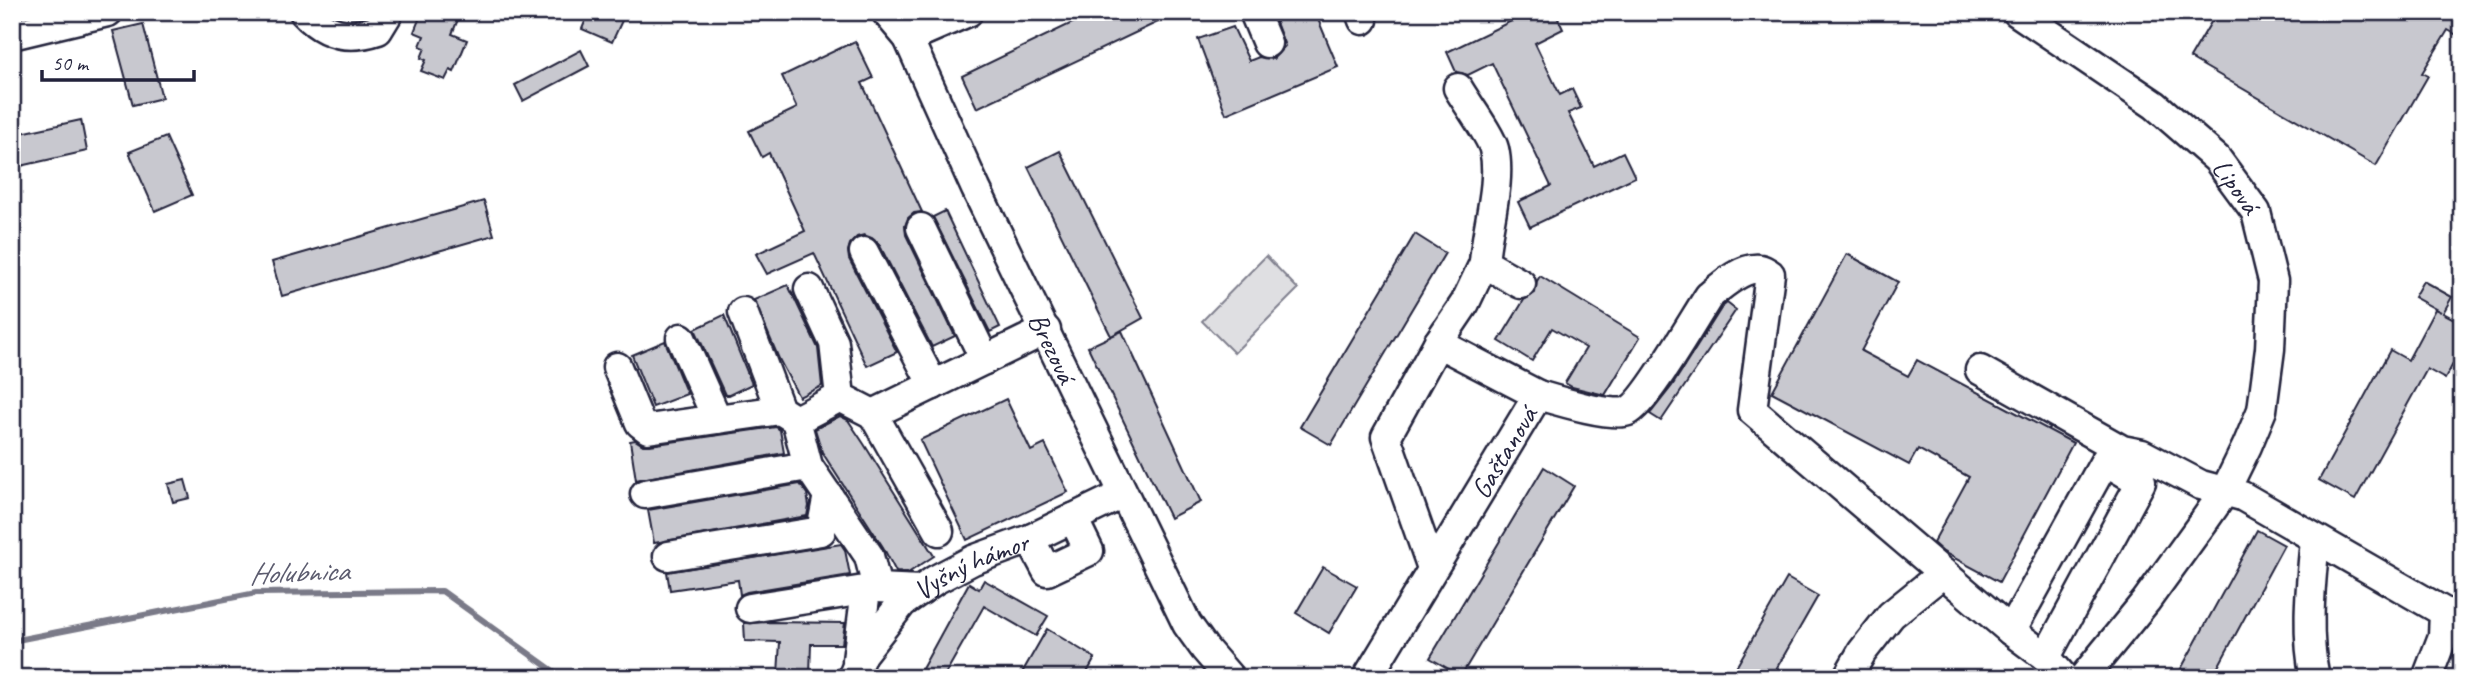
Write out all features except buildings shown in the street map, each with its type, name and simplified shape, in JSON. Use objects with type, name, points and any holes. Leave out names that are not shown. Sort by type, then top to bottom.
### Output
[{"type":"street","points":[[12,35],[108,12]]},
{"type":"street","points":[[304,12],[317,27],[334,33],[362,36],[378,30],[389,12]]},
{"type":"street","name":"Brezová","points":[[886,12],[908,38],[982,201],[1187,624],[1230,678]]},
{"type":"street","points":[[908,38],[968,12]]},
{"type":"street","points":[[1254,12],[1267,43]]},
{"type":"street","name":"Lipová","points":[[2017,12],[2155,105],[2217,159],[2256,212],[2273,281],[2270,349],[2262,410],[2225,491],[2146,601],[2083,678]]},
{"type":"street","points":[[1432,568],[1386,437],[1485,264],[1485,240],[1495,181],[1494,148],[1458,88]]},
{"type":"street","points":[[921,228],[985,360]]},
{"type":"street","points":[[864,252],[933,385]]},
{"type":"street","points":[[1485,264],[1521,284]]},
{"type":"street","points":[[1538,395],[1616,413],[1626,412],[1636,406],[1648,391],[1709,296],[1723,284],[1746,272],[1759,269],[1770,274],[1752,410],[2011,631],[2055,667],[2141,482],[2105,461],[2011,631]]},
{"type":"street","points":[[809,289],[834,344],[841,397]]},
{"type":"street","points":[[743,312],[808,466],[869,556],[872,589],[854,673]]},
{"type":"street","points":[[873,414],[1046,330]]},
{"type":"street","points":[[681,338],[717,419]]},
{"type":"street","name":"Gaštanová","points":[[1367,678],[1538,395],[1438,342]]},
{"type":"street","points":[[617,367],[640,423],[648,429],[717,419],[788,415],[841,397],[873,414],[939,531]]},
{"type":"street","points":[[1980,370],[2122,450],[2142,454],[2201,485],[2242,496],[2444,612],[2443,636]]},
{"type":"street","points":[[645,495],[808,466]]},
{"type":"street","name":"Vyšný hámor","points":[[854,673],[862,654],[902,603],[921,590],[973,560],[1030,539],[1123,494]]},
{"type":"street","points":[[821,531],[828,495]]},
{"type":"street","points":[[668,556],[821,531],[855,535]]},
{"type":"street","points":[[2315,538],[2309,607],[2315,678]]},
{"type":"street","points":[[1847,678],[1862,652],[1891,615],[1943,573]]},
{"type":"street","points":[[750,608],[872,589],[921,590]]},
{"type":"street","points":[[2427,678],[2443,636],[2462,603]]},
{"type":"shaded area","points":[[1266,256],[1298,289],[1234,353],[1202,321]]},
{"type":"waterway","name":"Holubnica","points":[[12,641],[256,593],[442,591],[563,678]]}]
